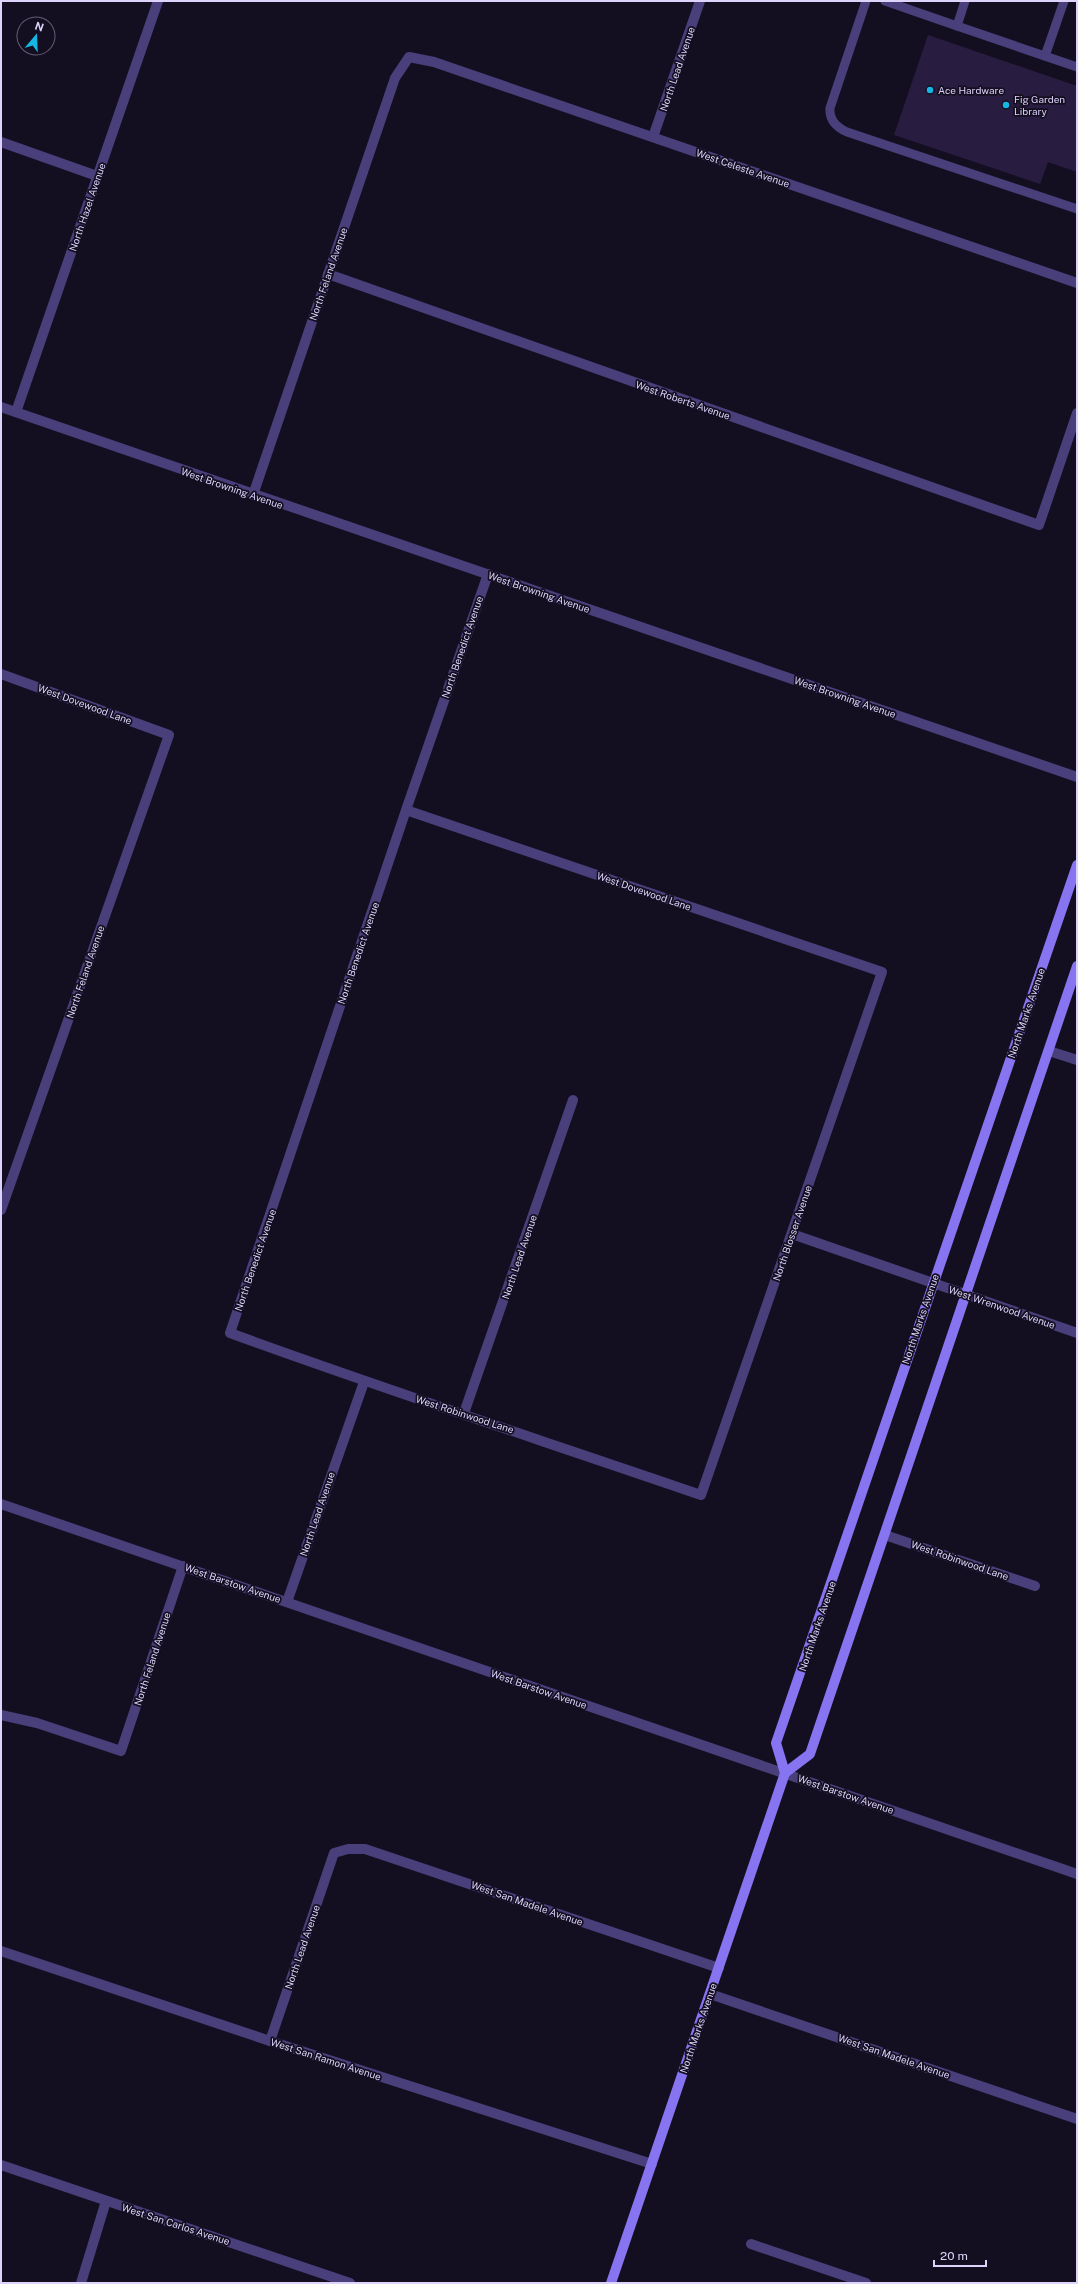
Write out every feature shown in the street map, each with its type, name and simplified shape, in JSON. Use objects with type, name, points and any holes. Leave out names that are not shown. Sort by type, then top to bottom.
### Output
[{"type":"main road","name":"North Marks Avenue","points":[[611,2283],[785,1773],[776,1743],[824,1609],[856,1508],[932,1284],[1077,865]]},
{"type":"main road","points":[[785,1773],[810,1754],[1077,966]]},
{"type":"street","name":"North Hazel Avenue","points":[[16,412],[158,1]]},
{"type":"street","name":"North Lead Avenue","points":[[653,137],[700,1]]},
{"type":"street","name":"West Celeste Avenue","points":[[409,57],[434,62],[1077,283]]},
{"type":"street","name":"North Feland Avenue","points":[[253,495],[395,78],[409,57]]},
{"type":"street","points":[[1,142],[97,176]]},
{"type":"street","name":"West Roberts Avenue","points":[[328,274],[1039,525],[1077,413]]},
{"type":"street","name":"West Browning Avenue","points":[[1,407],[253,495],[488,574],[1077,777]]},
{"type":"street","name":"North Benedict Avenue","points":[[230,1333],[406,810],[488,574]]},
{"type":"street","name":"West Dovewood Lane","points":[[1,674],[169,734]]},
{"type":"street","name":"North Feland Avenue","points":[[1,1210],[169,734]]},
{"type":"street","name":"West Dovewood Lane","points":[[406,810],[882,972]]},
{"type":"street","name":"North Blosser Avenue","points":[[701,1495],[882,972]]},
{"type":"street","points":[[1049,1051],[1077,1060]]},
{"type":"street","name":"North Lead Avenue","points":[[464,1413],[573,1100]]},
{"type":"street","name":"West Wrenwood Avenue","points":[[792,1234],[932,1284],[1077,1333]]},
{"type":"street","name":"West Robinwood Lane","points":[[230,1333],[364,1382],[464,1413],[701,1495]]},
{"type":"street","name":"North Lead Avenue","points":[[287,1602],[364,1382]]},
{"type":"street","name":"West Barstow Avenue","points":[[1,1504],[1077,1874]]},
{"type":"street","name":"West Robinwood Lane","points":[[885,1535],[1035,1586]]},
{"type":"street","name":"North Feland Avenue","points":[[1,1715],[37,1723],[121,1751],[183,1566]]},
{"type":"street","name":"West San Madele Avenue","points":[[334,1853],[348,1849],[365,1849],[719,1968]]},
{"type":"street","name":"North Lead Avenue","points":[[270,2041],[334,1853]]},
{"type":"street","name":"West San Ramon Avenue","points":[[1,1951],[270,2041],[652,2164]]},
{"type":"street","name":"West San Madele Avenue","points":[[710,1994],[1077,2119]]},
{"type":"street","name":"West San Carlos Avenue","points":[[1,2165],[327,2279],[350,2283]]},
{"type":"street","points":[[81,2283],[106,2201]]},
{"type":"street","points":[[751,2244],[866,2283]]},
{"type":"lane","points":[[866,1],[830,108],[830,116],[834,122],[847,132],[1077,209]]},
{"type":"lane","points":[[885,1],[1077,67]]},
{"type":"lane","points":[[957,26],[965,1]]},
{"type":"lane","points":[[1045,56],[1064,1]]},
{"type":"building","points":[[928,35],[1077,86],[1077,172],[1048,162],[1040,184],[894,135]]},
{"type":"place","name":"Ace Hardware","points":[[930,90]]},
{"type":"place","name":"Fig Garden Library","points":[[1006,105]]}]
